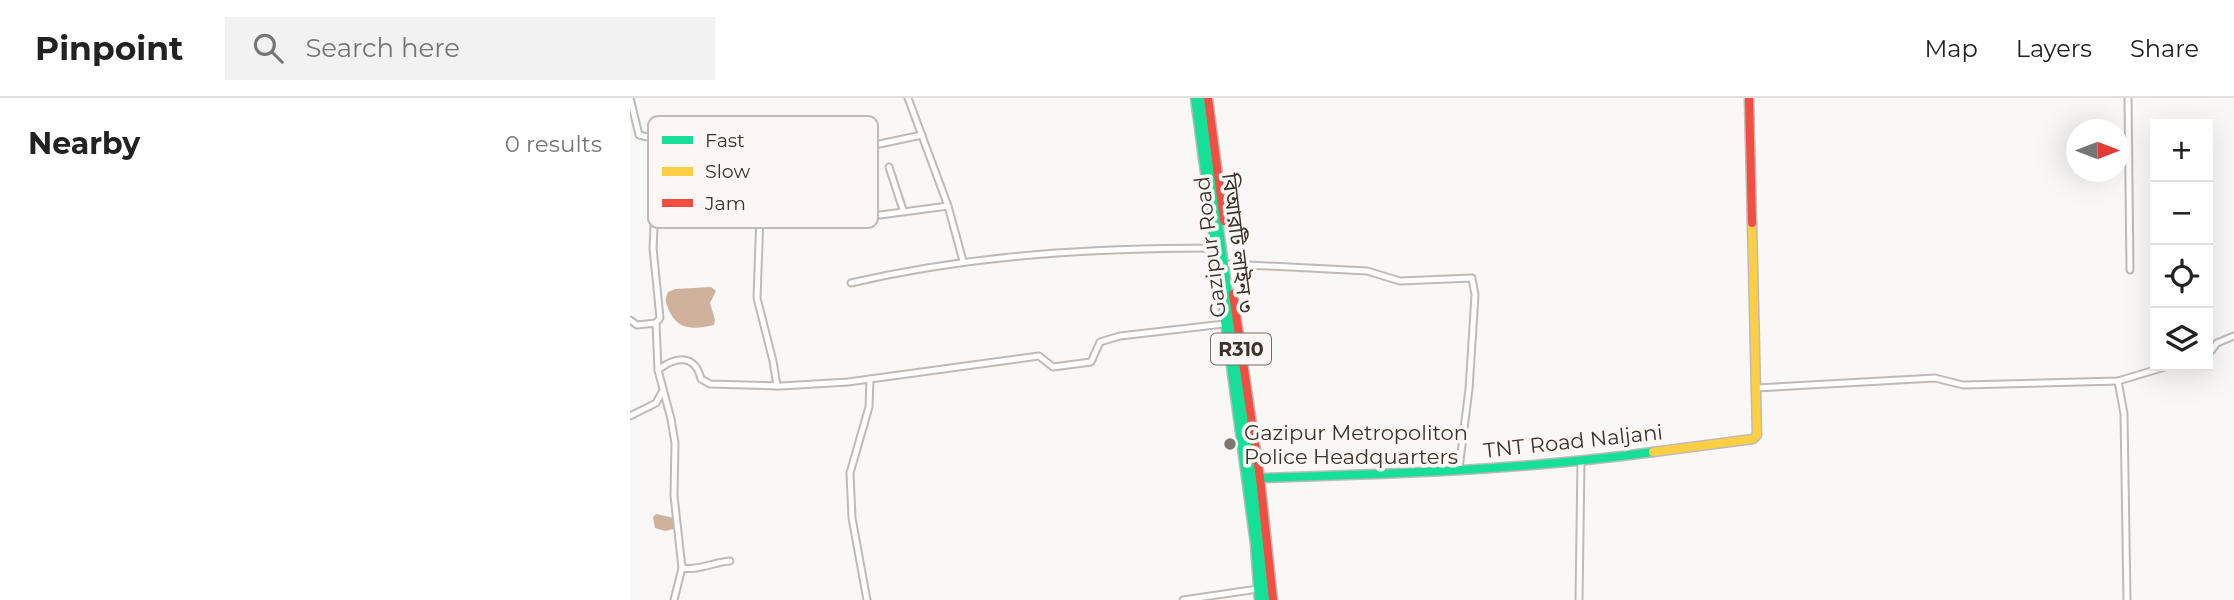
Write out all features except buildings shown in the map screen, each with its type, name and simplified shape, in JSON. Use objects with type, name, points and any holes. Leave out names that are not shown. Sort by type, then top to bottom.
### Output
[{"type":"main road","name":"Gazipur Road","points":[[1195,98],[1255,544],[1259,600]]},
{"type":"main road","name":"বিআরটি লাইন ৩","points":[[1201,98],[1262,542],[1266,600]]},
{"type":"main road","name":"Gazipur Road","points":[[1208,98],[1260,478],[1273,600]]},
{"type":"main road","points":[[1749,98],[1756,388]]},
{"type":"main road","name":"TNT Road Naljani","points":[[1260,478],[1413,473],[1581,462],[1753,439],[1757,435],[1756,388]]},
{"type":"street","points":[[630,98],[639,135],[648,137]]},
{"type":"street","points":[[908,98],[947,206],[963,261]]},
{"type":"street","points":[[2128,98],[2130,270]]},
{"type":"street","points":[[878,144],[922,135]]},
{"type":"street","points":[[889,167],[903,210]]},
{"type":"street","points":[[880,215],[947,206]]},
{"type":"street","points":[[655,228],[654,272],[660,314],[656,323],[658,370],[675,443],[674,496],[682,568],[674,600]]},
{"type":"street","points":[[760,228],[757,298],[773,361],[776,386]]},
{"type":"street","points":[[851,283],[911,269],[963,261],[1123,248],[1215,248]]},
{"type":"street","points":[[1229,264],[1367,271],[1400,281],[1472,278],[1475,295],[1469,389],[1459,469]]},
{"type":"street","points":[[630,320],[637,325],[656,323]]},
{"type":"street","points":[[658,370],[669,363],[688,360],[694,361],[701,379],[710,384],[776,386],[870,379],[1038,356],[1053,368],[1091,362],[1100,341],[1120,335],[1224,324]]},
{"type":"street","points":[[2213,349],[2234,336]]},
{"type":"street","points":[[1756,388],[1935,378],[1963,385],[2118,381],[2151,371]]},
{"type":"street","points":[[867,600],[852,518],[849,473],[869,407],[870,379]]},
{"type":"street","points":[[2118,381],[2125,438],[2127,600]]},
{"type":"street","points":[[630,416],[656,403],[662,392]]},
{"type":"street","points":[[1579,600],[1581,462]]},
{"type":"street","points":[[682,568],[695,569],[715,562],[730,561]]},
{"type":"street","points":[[1183,600],[1258,589]]},
{"type":"shaded area","points":[[711,287],[716,291],[710,303],[714,325],[686,327],[671,315],[666,304],[668,292],[675,289]]},
{"type":"shaded area","points":[[656,514],[674,518],[673,529],[665,531],[655,528],[653,517]]},
{"type":"traffic: fast","points":[[1195,98],[1255,544],[1259,600]]},
{"type":"traffic: fast","points":[[1201,98],[1262,542],[1266,600]]},
{"type":"traffic: fast","points":[[1260,478],[1506,467],[1653,452]]},
{"type":"traffic: slow","points":[[1653,452],[1753,439],[1757,435],[1752,223]]},
{"type":"traffic: jam","points":[[1208,98],[1224,221]]},
{"type":"traffic: jam","points":[[1749,98],[1752,223]]},
{"type":"traffic: jam","points":[[1233,294],[1260,478],[1273,600]]},
{"type":"place","name":"Gazipur Metropoliton Police Headquarters","points":[[1230,444]]}]
